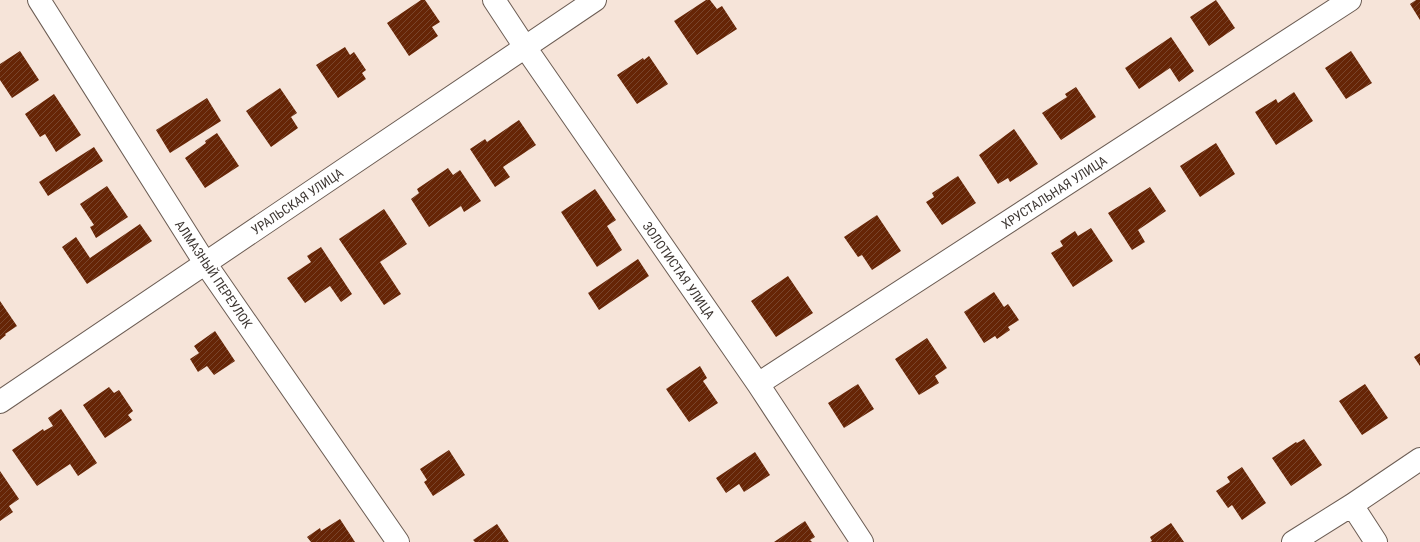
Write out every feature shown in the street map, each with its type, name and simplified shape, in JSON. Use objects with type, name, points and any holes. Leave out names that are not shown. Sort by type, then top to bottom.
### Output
[{"type":"street","name":"АЛМАЗНЫЙ ПЕРЕУЛОК","points":[[38,0],[206,263],[398,542]]},
{"type":"street","name":"ЗОЛОТИСТАЯ УЛИЦА","points":[[494,0],[758,384],[862,542]]},
{"type":"street","name":"УРАЛЬСКАЯ УЛИЦА","points":[[0,402],[595,0]]},
{"type":"street","name":"ХРУСТАЛЬНАЯ УЛИЦА","points":[[758,384],[1350,0]]},
{"type":"street","points":[[1293,542],[1352,505],[1420,459]]},
{"type":"street","points":[[1352,505],[1376,542]]},
{"type":"building","points":[[421,0],[425,0],[440,22],[432,27],[438,36],[409,56],[387,23]]},
{"type":"building","points":[[706,0],[710,0],[717,9],[722,6],[737,29],[697,55],[674,21]]},
{"type":"building","points":[[1216,0],[1235,28],[1209,46],[1190,17]]},
{"type":"building","points":[[1416,0],[1420,0],[1420,20],[1410,4]]},
{"type":"building","points":[[1171,37],[1194,71],[1179,82],[1170,68],[1139,89],[1125,68]]},
{"type":"building","points":[[345,47],[350,55],[354,52],[366,70],[362,73],[366,79],[338,98],[316,65]]},
{"type":"building","points":[[20,51],[39,80],[12,98],[0,80],[0,64]]},
{"type":"building","points":[[1351,51],[1372,83],[1346,99],[1325,68]]},
{"type":"building","points":[[649,56],[668,84],[637,104],[617,75],[643,58],[644,60]]},
{"type":"building","points":[[1076,87],[1096,117],[1061,140],[1042,113],[1067,97],[1065,94]]},
{"type":"building","points":[[280,88],[297,113],[291,117],[298,128],[271,147],[246,111]]},
{"type":"building","points":[[1294,92],[1313,121],[1276,145],[1255,112],[1276,99],[1278,103]]},
{"type":"building","points":[[54,94],[81,135],[56,152],[45,134],[40,137],[25,114]]},
{"type":"building","points":[[207,98],[221,121],[170,153],[156,130]]},
{"type":"building","points":[[519,120],[536,145],[503,167],[510,177],[495,187],[470,149],[485,139],[487,142]]},
{"type":"building","points":[[1014,129],[1038,164],[1010,182],[1008,178],[998,184],[979,155]]},
{"type":"building","points":[[217,133],[239,166],[205,188],[185,158]]},
{"type":"building","points":[[1216,143],[1235,174],[1200,197],[1180,166]]},
{"type":"building","points":[[94,147],[103,161],[48,196],[39,182]]},
{"type":"building","points":[[448,168],[453,175],[460,170],[481,201],[464,212],[461,206],[429,227],[411,199],[419,193],[417,189]]},
{"type":"building","points":[[958,176],[976,203],[942,225],[926,202],[934,197],[932,193]]},
{"type":"building","points":[[107,186],[128,217],[96,238],[90,227],[94,225],[80,204]]},
{"type":"building","points":[[1150,187],[1166,211],[1138,230],[1145,242],[1132,250],[1108,213]]},
{"type":"building","points":[[595,189],[616,220],[607,226],[622,250],[597,267],[561,212]]},
{"type":"building","points":[[384,209],[407,244],[380,262],[401,294],[384,305],[339,239]]},
{"type":"building","points":[[877,215],[901,251],[872,270],[862,255],[858,257],[844,237]]},
{"type":"building","points":[[140,224],[152,241],[87,284],[62,247],[76,237],[90,258]]},
{"type":"building","points":[[1091,228],[1113,261],[1073,287],[1051,253],[1063,246],[1060,241],[1075,231],[1078,236]]},
{"type":"building","points":[[321,247],[352,294],[341,302],[330,286],[305,303],[287,278],[311,262],[307,256]]},
{"type":"building","points":[[638,259],[649,276],[599,310],[588,293]]},
{"type":"building","points":[[788,276],[813,313],[776,337],[751,301]]},
{"type":"building","points":[[994,292],[1004,307],[1008,304],[1019,320],[1008,327],[1010,330],[997,339],[995,336],[984,343],[964,312]]},
{"type":"building","points":[[0,301],[17,326],[5,334],[6,335],[0,340]]},
{"type":"building","points":[[215,331],[235,361],[214,375],[207,366],[198,372],[190,359],[199,353],[194,346]]},
{"type":"building","points":[[927,338],[947,368],[935,376],[939,383],[919,395],[895,359]]},
{"type":"building","points":[[1420,353],[1420,366],[1414,357]]},
{"type":"building","points":[[700,366],[707,378],[703,381],[718,403],[689,422],[666,389]]},
{"type":"building","points":[[858,384],[874,409],[844,428],[828,403]]},
{"type":"building","points":[[1365,384],[1388,418],[1362,435],[1339,401]]},
{"type":"building","points":[[109,387],[114,393],[119,390],[133,411],[128,415],[132,420],[105,438],[83,405]]},
{"type":"building","points":[[61,409],[97,463],[78,476],[70,464],[37,486],[12,450],[43,429],[44,431],[53,426],[48,418]]},
{"type":"building","points":[[1304,439],[1322,465],[1291,486],[1272,458],[1296,442],[1297,443]]},
{"type":"building","points":[[449,450],[465,475],[433,496],[424,482],[427,480],[420,469]]},
{"type":"building","points":[[755,452],[770,475],[744,492],[739,484],[726,493],[716,478]]},
{"type":"building","points":[[1242,467],[1266,503],[1242,520],[1232,505],[1228,508],[1216,491],[1230,482],[1227,477]]},
{"type":"building","points":[[0,471],[19,499],[9,506],[13,512],[0,521]]},
{"type":"building","points":[[340,519],[355,542],[311,542],[307,537],[320,528],[321,531]]},
{"type":"building","points":[[805,521],[815,537],[810,540],[812,542],[774,542]]},
{"type":"building","points":[[1171,523],[1184,542],[1150,542],[1152,541],[1150,537]]},
{"type":"building","points":[[497,524],[509,542],[475,542],[473,540]]}]
